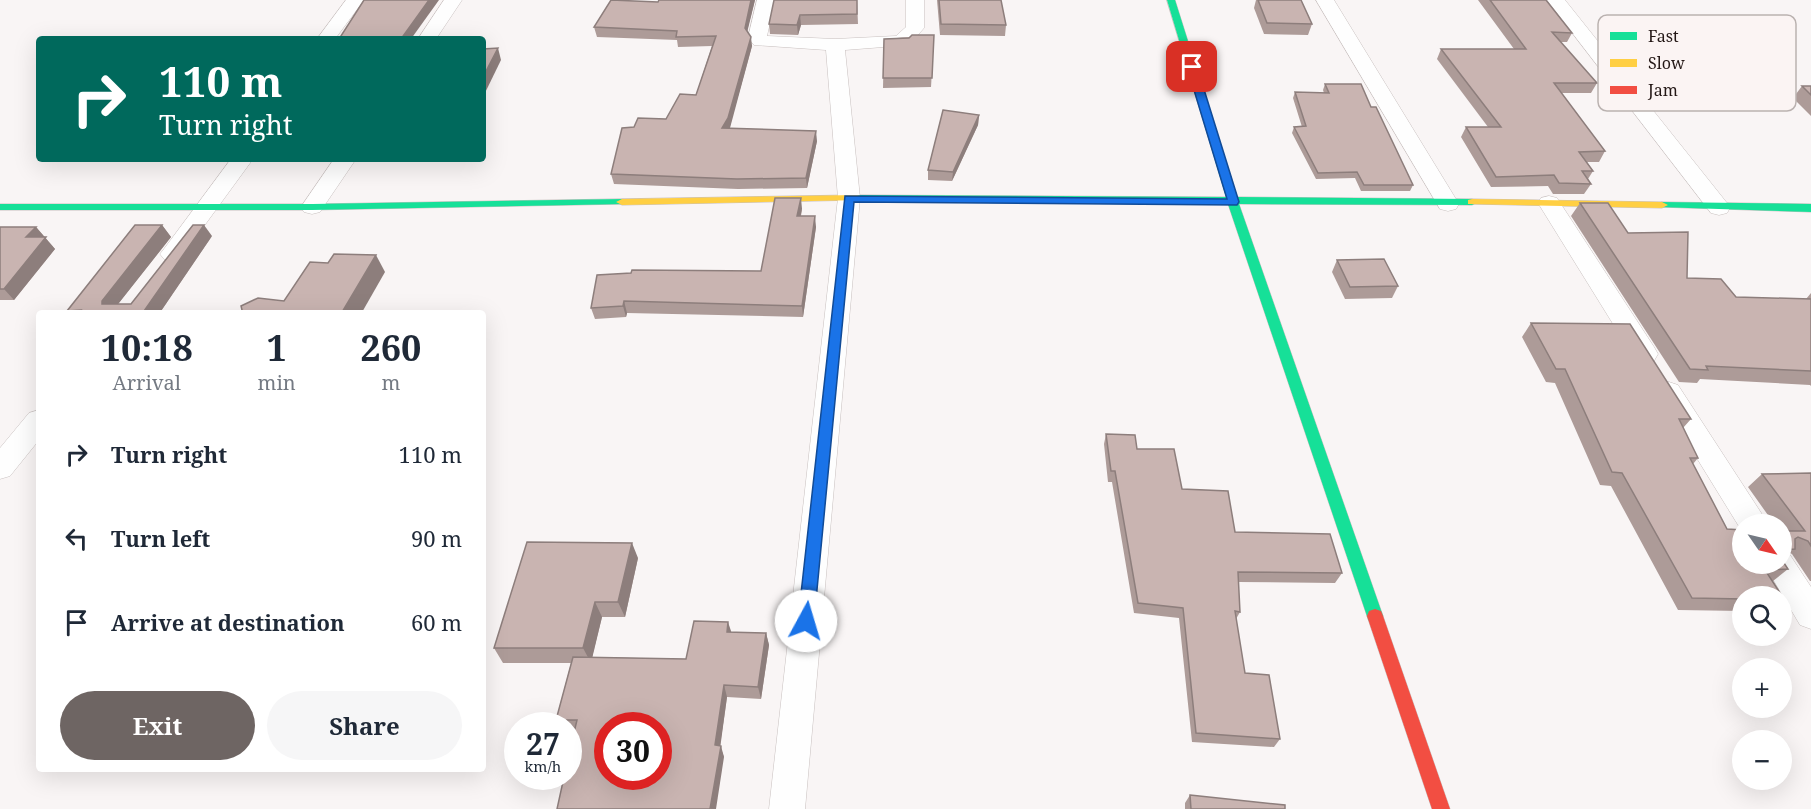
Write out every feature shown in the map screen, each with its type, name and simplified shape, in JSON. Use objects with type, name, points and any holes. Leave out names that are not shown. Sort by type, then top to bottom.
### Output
[{"type":"street","points":[[328,36],[355,0]]},
{"type":"street","points":[[429,36],[453,0]]},
{"type":"street","points":[[766,0],[757,38],[761,41],[835,45],[902,41],[915,28],[915,0]]},
{"type":"street","points":[[1171,0],[1233,202],[1441,809]]},
{"type":"street","points":[[1325,0],[1448,204]]},
{"type":"street","points":[[1556,0],[1598,53]]},
{"type":"street","points":[[787,809],[849,198],[835,45]]},
{"type":"street","points":[[1643,111],[1719,207]]},
{"type":"street","points":[[160,269],[208,208],[240,162]]},
{"type":"street","points":[[312,207],[343,162]]},
{"type":"street","points":[[0,207],[312,207],[849,198],[1548,203],[1811,208]]},
{"type":"street","points":[[1548,203],[1747,514]]},
{"type":"street","points":[[0,468],[36,424]]},
{"type":"street","points":[[1785,574],[1811,615]]},
{"type":"building","points":[[364,0],[429,0],[403,36],[341,36]]},
{"type":"building","points":[[611,0],[658,2],[659,0],[751,0],[745,28],[751,37],[728,118],[722,128],[816,131],[806,178],[737,179],[611,174],[622,128],[634,127],[638,118],[666,119],[680,94],[696,95],[716,36],[676,37],[677,31],[594,27]]},
{"type":"building","points":[[774,0],[857,0],[857,14],[800,15],[797,25],[769,24]]},
{"type":"building","points":[[939,0],[1001,0],[1006,25],[941,24]]},
{"type":"building","points":[[1258,0],[1301,0],[1312,24],[1267,23]]},
{"type":"building","points":[[1490,0],[1546,0],[1572,33],[1552,32],[1597,83],[1554,83],[1605,151],[1579,152],[1593,171],[1582,171],[1591,184],[1559,183],[1554,175],[1496,177],[1466,127],[1501,127],[1441,49],[1526,49]]},
{"type":"building","points":[[912,35],[934,35],[932,78],[883,78],[884,39],[909,38]]},
{"type":"building","points":[[498,48],[486,71],[486,49]]},
{"type":"building","points":[[1325,84],[1361,84],[1371,107],[1376,107],[1413,185],[1364,185],[1357,172],[1318,173],[1294,127],[1306,126],[1295,92],[1329,93]]},
{"type":"building","points":[[1802,86],[1811,86],[1811,95]]},
{"type":"building","points":[[943,110],[979,115],[953,172],[928,170]]},
{"type":"building","points":[[775,198],[801,198],[797,216],[815,216],[802,306],[624,301],[623,306],[591,308],[597,275],[631,273],[632,270],[761,271]]},
{"type":"building","points":[[1580,203],[1608,203],[1628,233],[1688,232],[1687,278],[1721,279],[1736,297],[1811,299],[1811,371],[1706,366],[1708,370],[1690,369]]},
{"type":"building","points":[[135,225],[162,225],[102,301],[102,304],[131,304],[193,225],[204,225],[145,310],[68,310]]},
{"type":"building","points":[[0,227],[36,227],[26,237],[46,237],[4,289],[0,289]]},
{"type":"building","points":[[334,254],[376,255],[343,310],[242,310],[241,306],[258,298],[284,301],[310,262],[328,263]]},
{"type":"building","points":[[1384,259],[1398,286],[1350,287],[1337,260]]},
{"type":"building","points":[[1531,323],[1630,324],[1691,419],[1679,419],[1698,458],[1690,458],[1727,529],[1732,529],[1732,574],[1768,574],[1775,586],[1732,586],[1732,599],[1692,598],[1622,473],[1612,472],[1565,369],[1556,369]]},
{"type":"building","points":[[1106,434],[1135,435],[1137,449],[1174,449],[1182,489],[1228,491],[1235,532],[1330,534],[1342,573],[1238,572],[1240,612],[1235,611],[1245,673],[1269,675],[1280,739],[1196,733],[1183,608],[1138,603],[1115,471],[1111,471]]},
{"type":"building","points":[[1811,473],[1811,546],[1808,541],[1798,537],[1795,539],[1795,549],[1792,549],[1792,531],[1805,531],[1762,474]]},
{"type":"building","points":[[527,542],[632,543],[618,602],[595,602],[583,648],[494,648]]},
{"type":"building","points":[[694,621],[728,622],[727,632],[766,633],[758,687],[724,685],[715,745],[721,746],[710,809],[557,809],[561,790],[582,790],[582,712],[558,712],[573,657],[686,659]]},
{"type":"building","points":[[1190,795],[1285,805],[1285,809],[1191,809]]},
{"type":"traffic: fast","points":[[1171,0],[1233,202],[1375,616]]},
{"type":"traffic: fast","points":[[857,198],[1472,202]]},
{"type":"traffic: fast","points":[[0,207],[312,207],[622,202]]},
{"type":"traffic: fast","points":[[1662,205],[1811,208]]},
{"type":"traffic: slow","points":[[622,202],[857,198]]},
{"type":"traffic: slow","points":[[1472,202],[1662,205]]},
{"type":"traffic: jam","points":[[1375,616],[1441,809]]},
{"type":"route","points":[[806,621],[849,198],[1233,202],[1192,67]]}]
